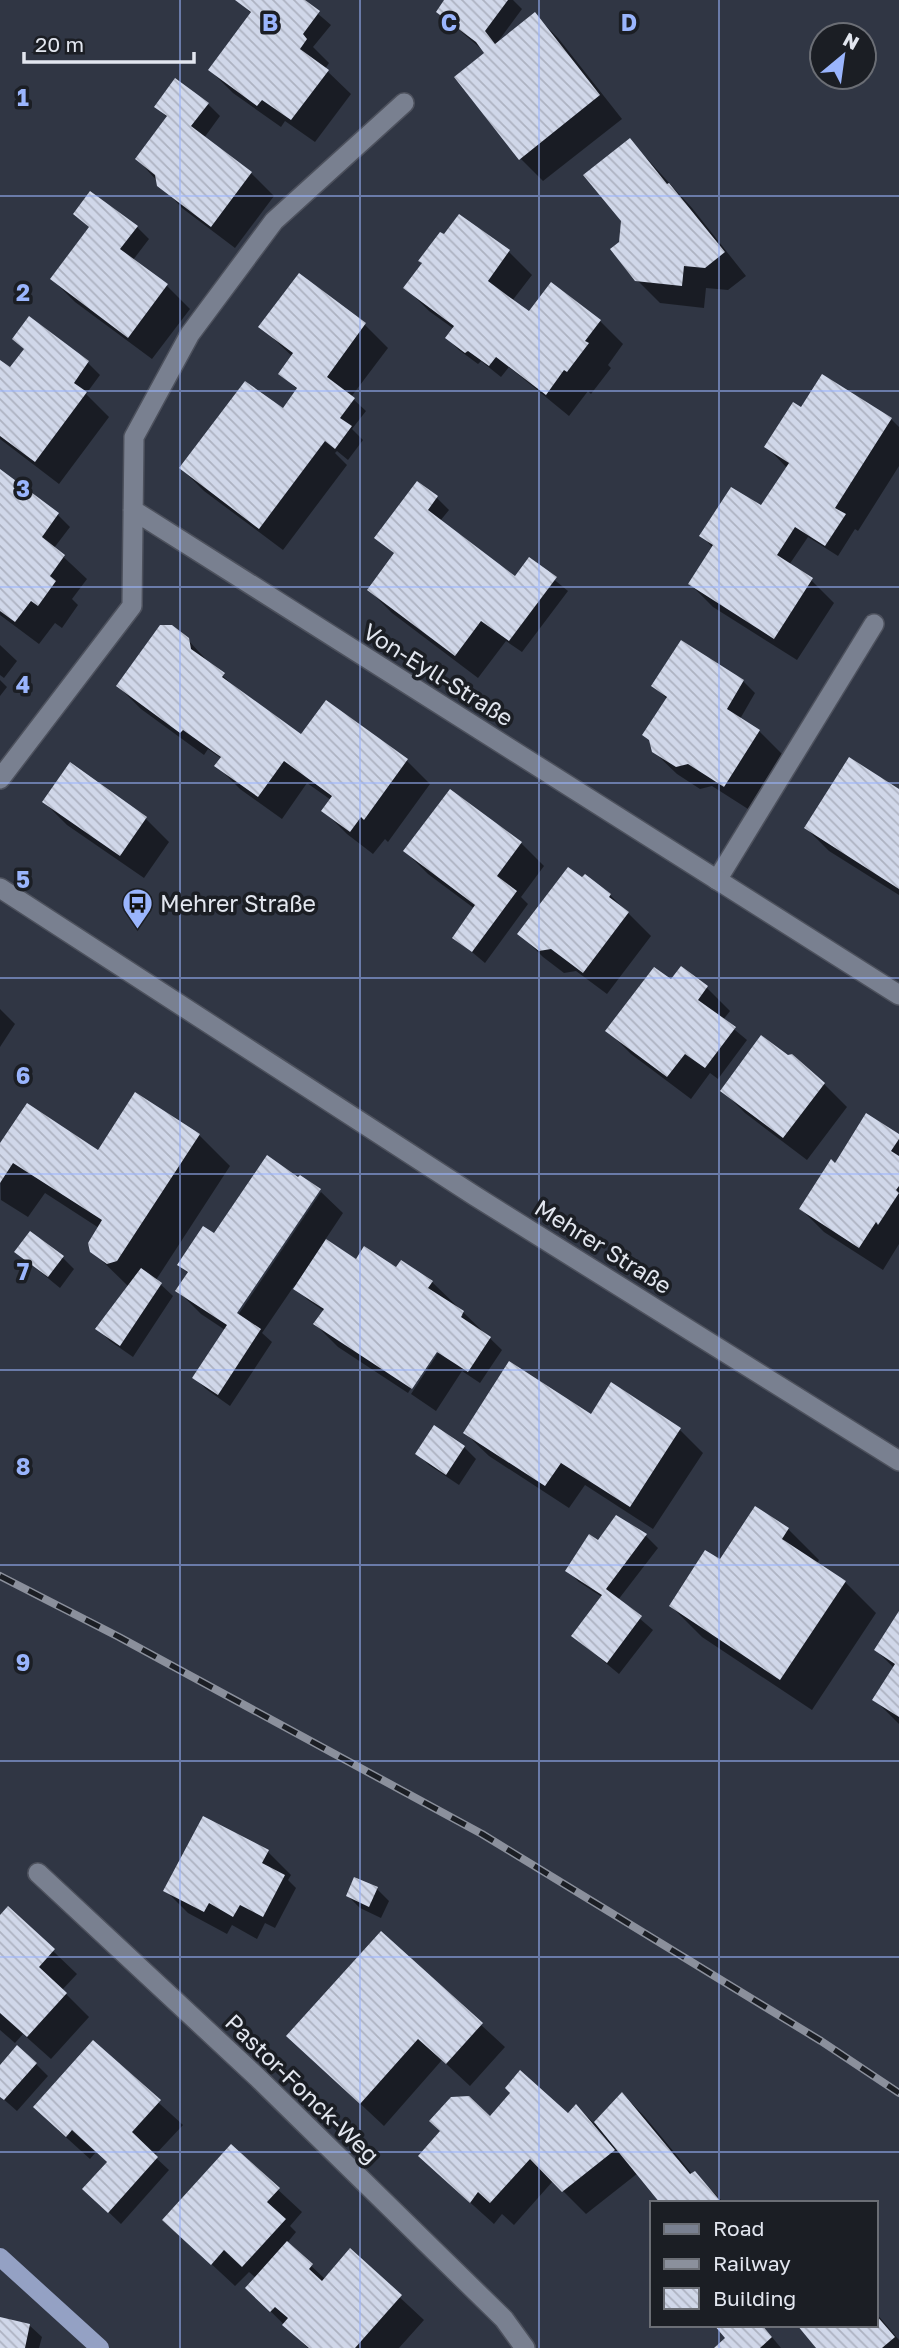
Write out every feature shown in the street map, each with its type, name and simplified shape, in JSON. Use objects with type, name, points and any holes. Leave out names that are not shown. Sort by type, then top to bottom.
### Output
[{"type":"street","points":[[0,779],[132,606],[134,437],[190,334],[275,221],[404,103]]},
{"type":"street","name":"Von-Eyll-Straße","points":[[133,510],[899,995]]},
{"type":"street","points":[[717,880],[874,624]]},
{"type":"street","name":"Mehrer Straße","points":[[0,888],[475,1196],[899,1461]]},
{"type":"street","name":"Pastor-Fonck-Weg","points":[[38,1873],[257,2077],[504,2319],[525,2348]]},
{"type":"building","points":[[235,0],[305,0],[320,11],[303,34],[307,39],[300,49],[329,70],[291,120],[262,100],[257,106],[208,70],[251,12]]},
{"type":"building","points":[[444,0],[508,0],[485,31],[495,44],[535,12],[600,95],[519,160],[454,77],[484,53],[476,42],[436,12]]},
{"type":"building","points":[[175,78],[209,103],[191,126],[252,172],[211,227],[157,186],[155,175],[135,159],[167,116],[154,107]]},
{"type":"building","points":[[630,138],[725,252],[705,268],[684,266],[682,286],[635,281],[610,249],[619,242],[621,221],[583,175]]},
{"type":"building","points":[[90,191],[138,226],[120,249],[168,284],[128,338],[50,279],[89,227],[73,214]]},
{"type":"building","points":[[459,214],[510,250],[488,281],[508,296],[529,311],[551,282],[601,320],[585,341],[589,343],[546,395],[496,357],[489,366],[468,351],[465,353],[445,338],[454,326],[403,288],[422,263],[418,261],[440,232],[444,234]]},
{"type":"building","points":[[299,273],[366,323],[327,377],[355,398],[340,418],[352,426],[335,449],[325,441],[259,529],[179,468],[245,381],[283,408],[297,388],[278,374],[293,353],[258,327]]},
{"type":"building","points":[[29,316],[89,361],[74,383],[87,392],[35,462],[0,436],[0,360],[10,367],[24,349],[12,339]]},
{"type":"building","points":[[822,374],[892,418],[835,508],[846,514],[825,546],[795,527],[777,555],[813,578],[774,639],[688,584],[713,545],[699,536],[731,487],[761,505],[789,463],[764,447],[793,402],[801,407]]},
{"type":"building","points":[[0,469],[59,513],[42,537],[65,555],[50,576],[56,581],[38,606],[31,601],[15,622],[0,611]]},
{"type":"building","points":[[417,481],[438,496],[428,510],[515,576],[529,557],[557,577],[509,641],[481,621],[455,656],[367,590],[394,553],[374,538]]},
{"type":"building","points":[[160,625],[172,625],[189,638],[191,649],[225,673],[222,677],[301,734],[326,700],[408,759],[364,820],[361,817],[350,832],[321,811],[332,796],[284,761],[258,797],[214,766],[221,757],[183,730],[180,733],[116,686]]},
{"type":"building","points":[[681,640],[744,680],[727,709],[760,730],[724,787],[688,764],[676,767],[652,752],[649,740],[642,735],[667,697],[651,686]]},
{"type":"building","points":[[849,757],[899,789],[899,889],[804,828]]},
{"type":"building","points":[[70,762],[147,817],[120,856],[42,802]]},
{"type":"building","points":[[450,789],[522,842],[497,876],[517,891],[472,952],[452,938],[475,905],[403,851]]},
{"type":"building","points":[[568,867],[582,877],[585,874],[629,912],[583,973],[551,949],[539,951],[517,934]]},
{"type":"building","points":[[681,966],[708,986],[698,1000],[736,1027],[705,1068],[685,1054],[667,1077],[605,1031],[654,967],[671,979]]},
{"type":"building","points":[[761,1035],[788,1055],[792,1054],[825,1083],[783,1138],[720,1091]]},
{"type":"building","points":[[135,1092],[200,1134],[117,1261],[107,1264],[90,1252],[88,1243],[102,1220],[13,1163],[0,1183],[0,1143],[27,1103],[98,1150]]},
{"type":"building","points":[[866,1113],[899,1134],[899,1139],[891,1151],[899,1156],[899,1186],[896,1190],[899,1193],[859,1248],[799,1209],[831,1159],[835,1163]]},
{"type":"building","points":[[267,1155],[321,1189],[237,1313],[261,1329],[218,1395],[192,1378],[227,1325],[175,1291],[188,1272],[177,1265],[203,1226],[214,1233]]},
{"type":"building","points":[[30,1231],[64,1256],[48,1277],[14,1252]]},
{"type":"building","points":[[326,1239],[356,1259],[364,1246],[396,1267],[401,1260],[433,1281],[428,1288],[464,1311],[461,1317],[491,1337],[468,1372],[437,1352],[412,1389],[313,1324],[324,1309],[293,1289]]},
{"type":"building","points":[[141,1268],[162,1283],[120,1346],[95,1329]]},
{"type":"building","points":[[509,1361],[591,1414],[611,1382],[681,1428],[630,1507],[561,1463],[545,1486],[463,1433]]},
{"type":"building","points":[[434,1425],[465,1446],[446,1475],[415,1454]]},
{"type":"building","points":[[755,1506],[789,1528],[782,1539],[846,1581],[780,1680],[669,1606],[705,1550],[720,1559]]},
{"type":"building","points":[[616,1515],[647,1534],[606,1589],[642,1616],[607,1663],[571,1636],[602,1595],[565,1571],[589,1534],[598,1540]]},
{"type":"building","points":[[899,1611],[899,1717],[872,1700],[895,1664],[874,1650]]},
{"type":"building","points":[[203,1816],[269,1850],[262,1863],[285,1875],[263,1917],[240,1905],[233,1917],[209,1903],[204,1912],[163,1891]]},
{"type":"building","points":[[354,1877],[378,1887],[369,1907],[346,1896]]},
{"type":"building","points":[[8,1906],[55,1949],[39,1967],[67,1993],[27,2037],[0,2013],[0,1915]]},
{"type":"building","points":[[381,1931],[483,2023],[446,2064],[418,2039],[360,2104],[286,2036]]},
{"type":"building","points":[[93,2040],[161,2100],[132,2132],[158,2157],[108,2213],[82,2189],[107,2162],[72,2130],[66,2137],[33,2107]]},
{"type":"building","points":[[17,2045],[37,2063],[4,2100],[0,2097],[0,2065]]},
{"type":"building","points":[[520,2070],[568,2113],[576,2104],[615,2150],[562,2192],[530,2159],[490,2203],[478,2192],[470,2203],[418,2156],[440,2131],[429,2121],[451,2097],[469,2096],[490,2116],[510,2093],[505,2088]]},
{"type":"building","points":[[622,2092],[690,2174],[695,2171],[720,2201],[658,2201],[594,2122]]},
{"type":"building","points":[[231,2144],[280,2188],[267,2202],[286,2219],[242,2267],[224,2250],[211,2265],[162,2220]]},
{"type":"building","points":[[287,2241],[313,2264],[309,2269],[322,2281],[350,2248],[402,2295],[355,2348],[309,2348],[282,2325],[288,2318],[275,2307],[270,2312],[245,2288]]},
{"type":"building","points":[[0,2317],[30,2324],[25,2348],[0,2348]]},
{"type":"building","points":[[878,2317],[895,2337],[882,2348],[816,2348],[799,2327],[878,2327]]},
{"type":"building","points":[[716,2327],[764,2327],[772,2337],[760,2348],[714,2348],[725,2338]]},
{"type":"waterway","points":[[0,2257],[100,2348]]},
{"type":"railway","points":[[0,1576],[119,1637],[482,1834],[821,2041],[899,2093]]},
{"type":"place","name":"Mehrer Straße","points":[[137,931]]}]
